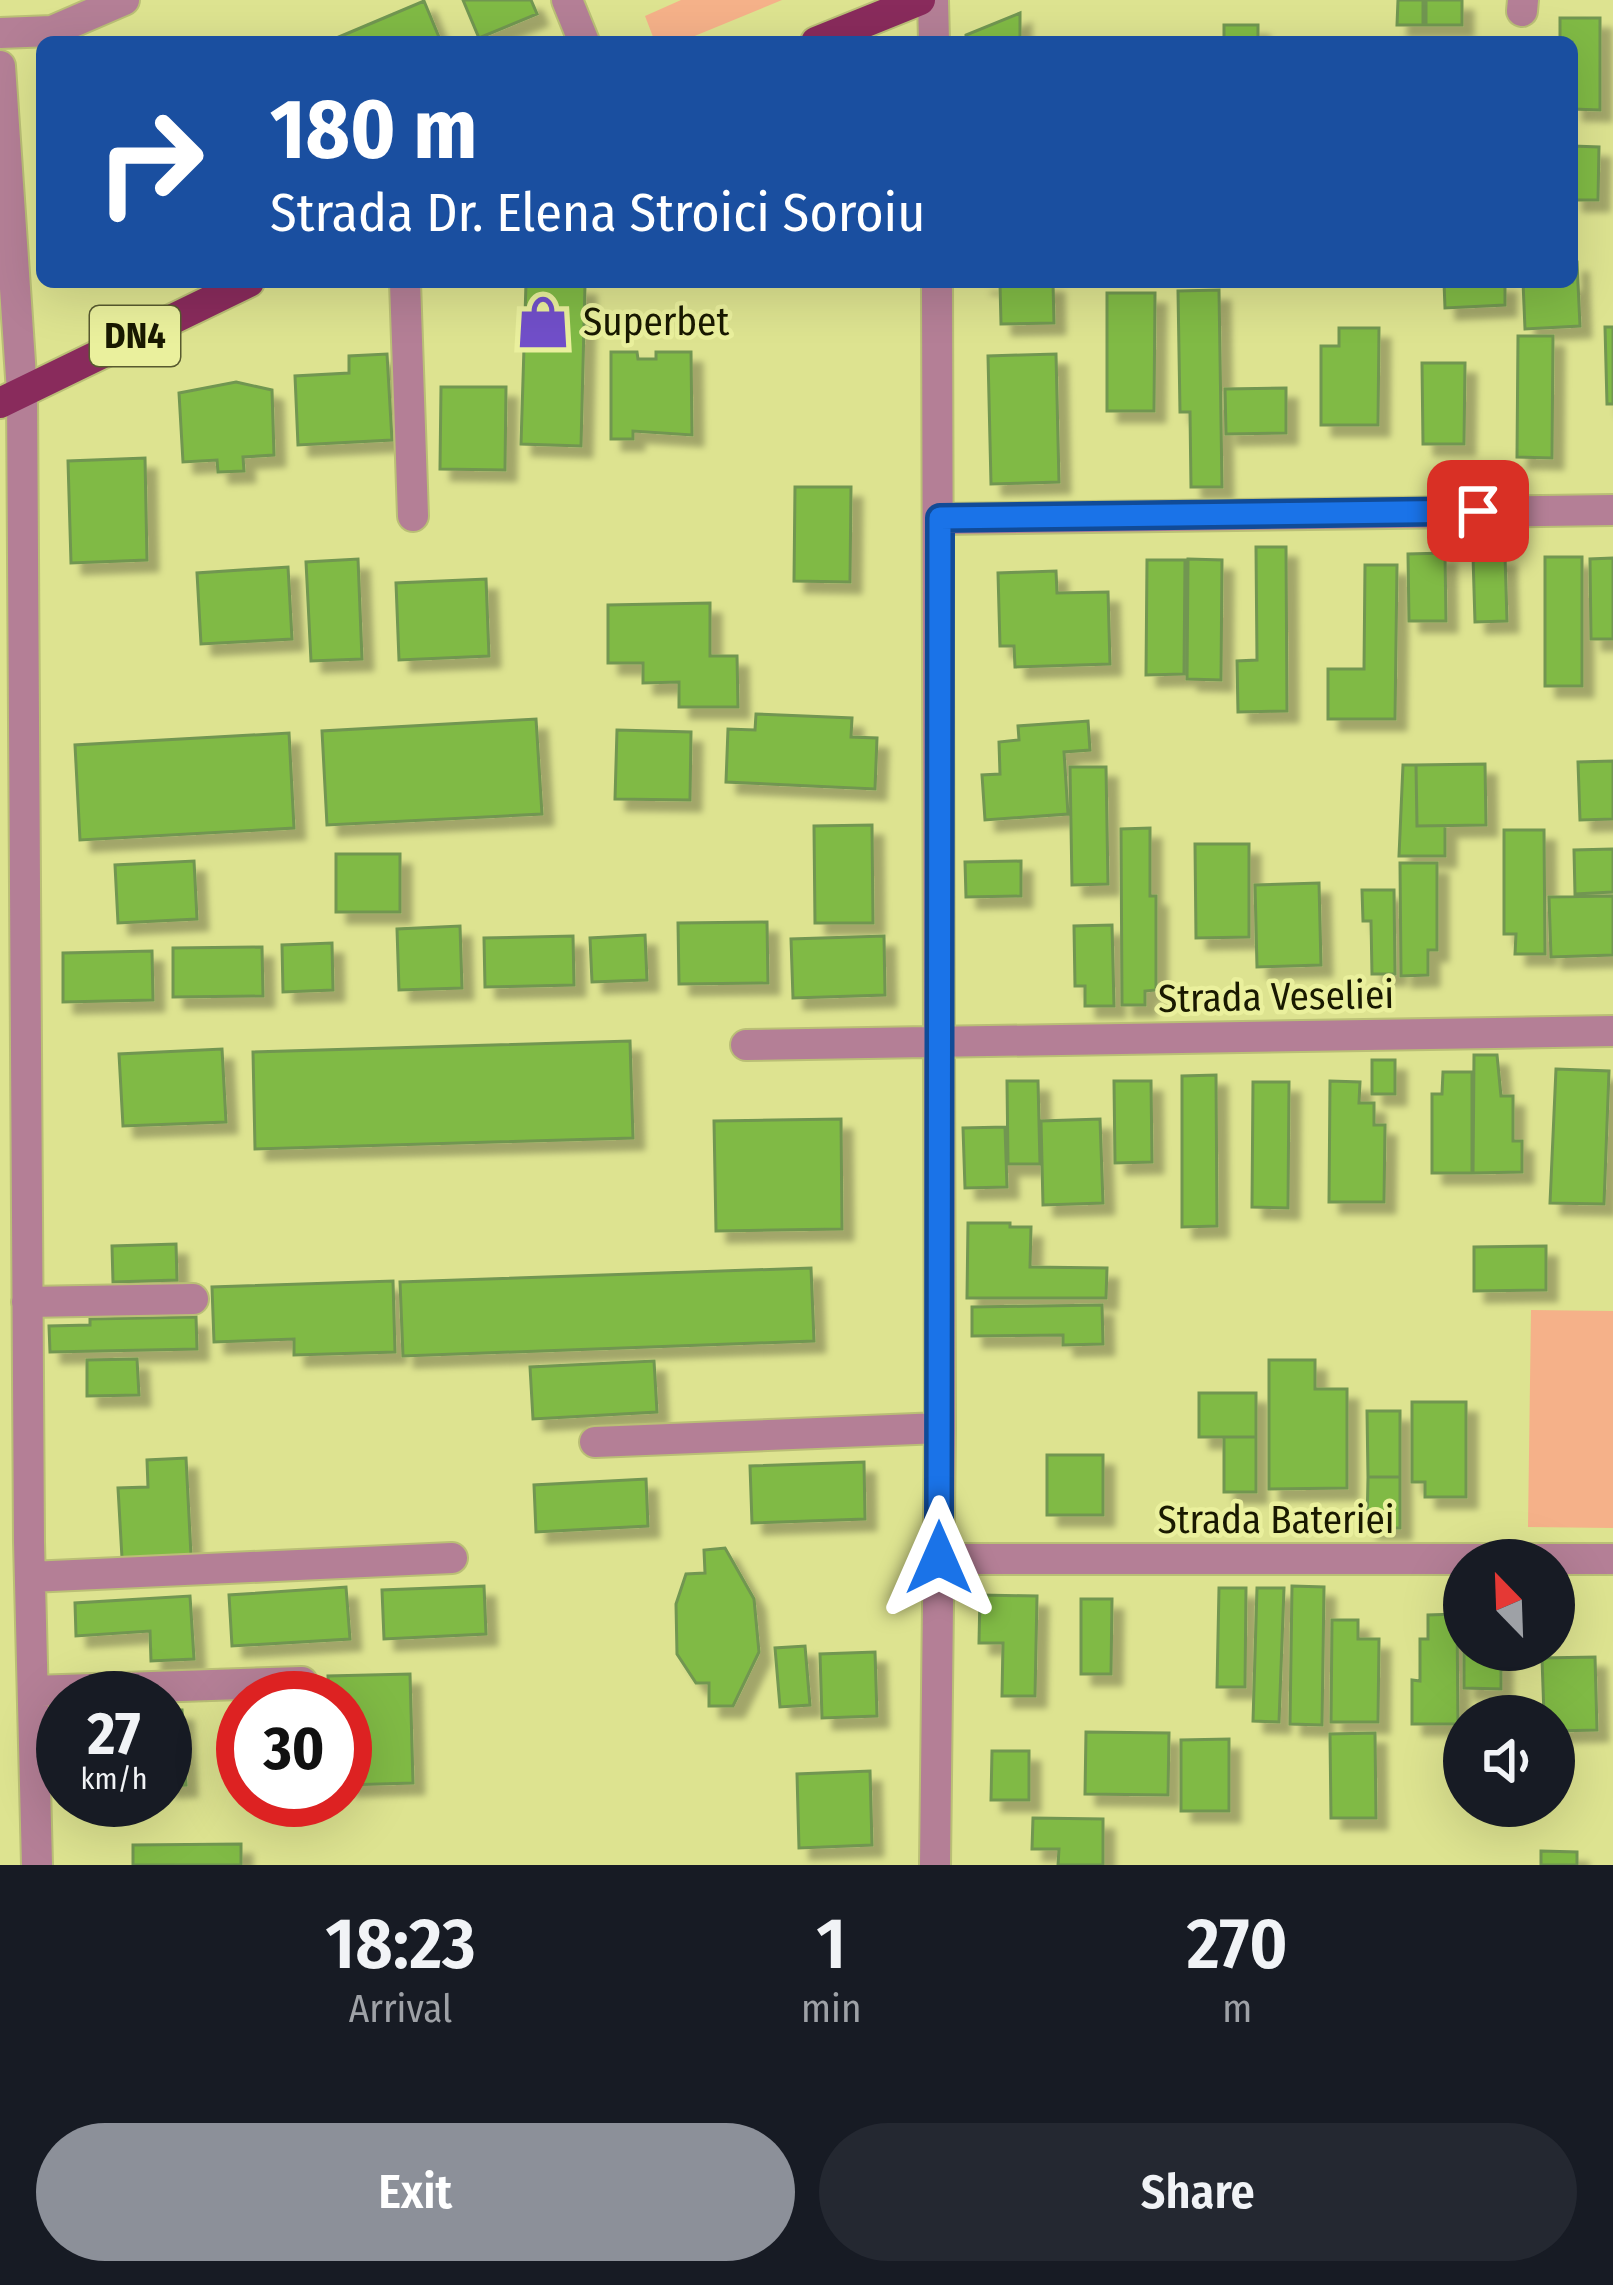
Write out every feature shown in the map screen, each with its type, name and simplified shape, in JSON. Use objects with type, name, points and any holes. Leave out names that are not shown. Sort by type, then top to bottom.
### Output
[{"type":"main road","points":[[830,36],[920,0]]},
{"type":"main road","name":"DN4","points":[[11,397],[237,288]]},
{"type":"street","points":[[0,33],[52,31],[124,0]]},
{"type":"street","points":[[567,0],[582,36]]},
{"type":"street","points":[[933,0],[934,36]]},
{"type":"street","points":[[0,66],[11,397],[13,1083],[27,1302],[15,1539],[30,1577],[37,1865]]},
{"type":"street","points":[[405,288],[413,516]]},
{"type":"street","points":[[935,1865],[940,1428],[937,288]]},
{"type":"street","points":[[940,518],[1613,509]]},
{"type":"street","name":"Strada Veseliei","points":[[746,1045],[1613,1031]]},
{"type":"street","points":[[27,1302],[194,1299]]},
{"type":"street","points":[[595,1442],[940,1428]]},
{"type":"street","points":[[30,1577],[452,1558]]},
{"type":"street","name":"Strada Bateriei","points":[[939,1558],[1613,1559]]},
{"type":"street","points":[[33,1691],[216,1685]]},
{"type":"shaded area","points":[[681,0],[782,0],[695,36],[653,36],[645,16]]},
{"type":"shaded area","points":[[1531,1310],[1613,1311],[1613,1528],[1528,1527]]},
{"type":"building","points":[[463,0],[531,0],[537,14],[478,36]]},
{"type":"building","points":[[1398,0],[1423,0],[1423,25],[1397,25]]},
{"type":"building","points":[[1426,0],[1462,0],[1462,25],[1426,25]]},
{"type":"building","points":[[424,1],[439,36],[341,36]]},
{"type":"building","points":[[1020,13],[1020,36],[966,35]]},
{"type":"building","points":[[1560,18],[1600,18],[1600,110],[1578,109],[1578,36],[1560,36]]},
{"type":"building","points":[[1224,25],[1258,25],[1258,36],[1224,36]]},
{"type":"building","points":[[1578,146],[1599,147],[1598,200],[1578,200]]},
{"type":"building","points":[[1578,283],[1580,326],[1525,329],[1523,288],[1578,288]]},
{"type":"building","points":[[526,288],[585,288],[581,446],[521,444]]},
{"type":"building","points":[[1000,288],[1053,288],[1054,323],[1001,324]]},
{"type":"building","points":[[1444,288],[1505,288],[1505,305],[1445,308]]},
{"type":"building","points":[[1219,290],[1222,487],[1191,487],[1190,412],[1180,412],[1178,291]]},
{"type":"building","points":[[1107,293],[1155,293],[1154,411],[1107,411]]},
{"type":"building","points":[[1605,327],[1613,327],[1613,404],[1607,404]]},
{"type":"building","points":[[1339,328],[1379,328],[1378,425],[1321,425],[1321,346],[1339,346]]},
{"type":"building","points":[[1518,336],[1553,336],[1552,458],[1517,457]]},
{"type":"building","points":[[611,352],[637,352],[638,359],[656,359],[656,352],[691,352],[692,435],[633,431],[633,439],[611,439]]},
{"type":"building","points":[[387,354],[392,440],[298,445],[295,376],[349,373],[349,356]]},
{"type":"building","points":[[1056,354],[1059,482],[991,484],[988,356]]},
{"type":"building","points":[[1422,363],[1465,363],[1464,444],[1423,444]]},
{"type":"building","points":[[236,382],[272,390],[274,455],[243,457],[244,471],[218,472],[217,460],[183,462],[179,393]]},
{"type":"building","points":[[441,387],[506,387],[505,470],[440,469]]},
{"type":"building","points":[[1286,388],[1286,433],[1226,434],[1225,389]]},
{"type":"building","points":[[145,458],[147,560],[71,563],[68,461]]},
{"type":"building","points":[[795,487],[851,487],[850,582],[794,581]]},
{"type":"building","points":[[1256,547],[1286,547],[1287,711],[1238,712],[1237,661],[1257,660]]},
{"type":"building","points":[[1445,553],[1446,621],[1409,621],[1408,554]]},
{"type":"building","points":[[1505,555],[1507,621],[1475,622],[1473,556]]},
{"type":"building","points":[[1545,557],[1582,557],[1582,686],[1545,686]]},
{"type":"building","points":[[1613,558],[1613,639],[1591,639],[1590,559]]},
{"type":"building","points":[[358,559],[362,659],[311,661],[306,562]]},
{"type":"building","points":[[1188,559],[1222,560],[1221,680],[1187,679]]},
{"type":"building","points":[[1147,560],[1185,560],[1184,674],[1146,675]]},
{"type":"building","points":[[1365,565],[1397,565],[1395,719],[1328,719],[1328,669],[1364,669]]},
{"type":"building","points":[[288,567],[292,639],[201,644],[197,573]]},
{"type":"building","points":[[1056,571],[1057,593],[1108,592],[1110,664],[1015,667],[1014,646],[1000,646],[998,573]]},
{"type":"building","points":[[486,579],[489,656],[399,660],[396,583]]},
{"type":"building","points":[[710,603],[710,656],[737,656],[738,707],[679,707],[679,682],[643,683],[643,663],[608,663],[608,605]]},
{"type":"building","points":[[756,714],[852,718],[851,737],[877,738],[875,789],[726,782],[728,729],[755,730]]},
{"type":"building","points":[[536,719],[542,814],[327,825],[322,731]]},
{"type":"building","points":[[1088,721],[1090,750],[1064,752],[1068,814],[985,820],[982,775],[1000,774],[999,742],[1019,740],[1018,726]]},
{"type":"building","points":[[617,730],[691,732],[690,800],[615,799]]},
{"type":"building","points":[[289,733],[294,828],[80,840],[75,745]]},
{"type":"building","points":[[1613,761],[1613,819],[1580,820],[1578,762]]},
{"type":"building","points":[[1485,764],[1486,825],[1417,826],[1416,765]]},
{"type":"building","points":[[1403,765],[1416,765],[1417,826],[1445,826],[1445,856],[1399,856]]},
{"type":"building","points":[[1070,767],[1106,767],[1108,884],[1072,885]]},
{"type":"building","points":[[872,825],[873,923],[815,923],[814,826]]},
{"type":"building","points":[[1150,828],[1156,990],[1145,991],[1145,1005],[1122,1005],[1121,829]]},
{"type":"building","points":[[1504,830],[1544,830],[1545,954],[1515,954],[1516,934],[1504,934]]},
{"type":"building","points":[[1195,844],[1249,844],[1249,937],[1196,938]]},
{"type":"building","points":[[1613,849],[1613,892],[1575,894],[1574,850]]},
{"type":"building","points":[[336,854],[400,854],[400,912],[336,912]]},
{"type":"building","points":[[194,861],[197,919],[118,923],[115,865]]},
{"type":"building","points":[[1021,861],[1021,896],[966,897],[965,862]]},
{"type":"building","points":[[1400,863],[1437,863],[1437,950],[1428,950],[1428,975],[1401,976]]},
{"type":"building","points":[[1319,883],[1321,965],[1257,967],[1255,885]]},
{"type":"building","points":[[1362,890],[1394,890],[1395,974],[1372,974],[1371,921],[1363,921]]},
{"type":"building","points":[[1613,896],[1613,955],[1551,957],[1549,897]]},
{"type":"building","points":[[767,922],[768,983],[679,984],[678,923]]},
{"type":"building","points":[[1112,925],[1114,1006],[1085,1006],[1085,986],[1075,986],[1074,926]]},
{"type":"building","points":[[460,926],[462,988],[399,990],[397,929]]},
{"type":"building","points":[[645,935],[647,980],[592,982],[590,938]]},
{"type":"building","points":[[573,936],[574,985],[485,987],[484,938]]},
{"type":"building","points":[[884,936],[885,995],[793,998],[791,939]]},
{"type":"building","points":[[332,943],[333,990],[283,992],[282,945]]},
{"type":"building","points":[[262,947],[263,996],[173,997],[173,948]]},
{"type":"building","points":[[152,951],[153,1000],[63,1002],[63,953]]},
{"type":"building","points":[[630,1041],[633,1138],[255,1149],[253,1052]]},
{"type":"building","points":[[222,1049],[226,1122],[123,1126],[119,1054]]},
{"type":"building","points":[[1474,1055],[1497,1055],[1501,1096],[1513,1096],[1513,1141],[1522,1141],[1522,1172],[1473,1173]]},
{"type":"building","points":[[1372,1060],[1395,1060],[1395,1094],[1372,1094]]},
{"type":"building","points":[[1556,1069],[1609,1071],[1604,1204],[1550,1203]]},
{"type":"building","points":[[1443,1072],[1472,1072],[1472,1173],[1432,1173],[1432,1094],[1442,1094]]},
{"type":"building","points":[[1216,1075],[1217,1226],[1182,1227],[1182,1076]]},
{"type":"building","points":[[1007,1081],[1038,1081],[1040,1164],[1008,1164]]},
{"type":"building","points":[[1114,1081],[1151,1081],[1152,1162],[1115,1163]]},
{"type":"building","points":[[1330,1081],[1360,1082],[1359,1103],[1374,1103],[1374,1125],[1385,1125],[1384,1202],[1329,1202]]},
{"type":"building","points":[[1253,1082],[1289,1082],[1288,1208],[1252,1207]]},
{"type":"building","points":[[841,1119],[842,1229],[716,1231],[714,1121]]},
{"type":"building","points":[[1100,1119],[1103,1203],[1043,1205],[1041,1121]]},
{"type":"building","points":[[1005,1127],[1007,1187],[965,1188],[963,1128]]},
{"type":"building","points":[[968,1223],[1031,1227],[1030,1267],[1107,1268],[1106,1298],[967,1298]]},
{"type":"building","points":[[176,1244],[177,1280],[113,1282],[112,1246]]},
{"type":"building","points":[[1546,1246],[1546,1290],[1474,1291],[1474,1247]]},
{"type":"building","points":[[811,1268],[814,1341],[403,1356],[400,1282]]},
{"type":"building","points":[[393,1281],[395,1352],[294,1355],[294,1339],[214,1342],[212,1287]]},
{"type":"building","points":[[1102,1305],[1103,1344],[1063,1345],[1063,1335],[972,1336],[972,1307]]},
{"type":"building","points":[[196,1317],[197,1349],[50,1352],[49,1326],[90,1325],[90,1319]]},
{"type":"building","points":[[137,1359],[139,1395],[87,1396],[87,1360]]},
{"type":"building","points":[[1269,1360],[1315,1360],[1315,1389],[1347,1389],[1347,1488],[1269,1489]]},
{"type":"building","points":[[654,1361],[657,1412],[533,1419],[530,1367]]},
{"type":"building","points":[[1199,1393],[1256,1393],[1256,1437],[1199,1437]]},
{"type":"building","points":[[1412,1402],[1466,1402],[1466,1497],[1425,1497],[1425,1482],[1412,1482]]},
{"type":"building","points":[[1367,1411],[1400,1411],[1400,1477],[1368,1477]]},
{"type":"building","points":[[1224,1437],[1256,1437],[1256,1492],[1224,1492]]},
{"type":"building","points":[[1047,1455],[1103,1455],[1103,1515],[1047,1515]]},
{"type":"building","points":[[186,1458],[191,1555],[122,1558],[118,1488],[148,1487],[147,1460]]},
{"type":"building","points":[[864,1462],[865,1519],[752,1523],[750,1466]]},
{"type":"building","points":[[1368,1477],[1400,1477],[1400,1528],[1367,1528]]},
{"type":"building","points":[[646,1479],[648,1526],[536,1532],[534,1485]]},
{"type":"building","points":[[725,1548],[754,1599],[759,1652],[733,1706],[709,1706],[709,1683],[696,1683],[677,1654],[676,1604],[686,1574],[705,1573],[704,1550]]},
{"type":"building","points":[[484,1586],[486,1634],[384,1639],[382,1590]]},
{"type":"building","points":[[1292,1586],[1324,1587],[1322,1725],[1290,1724]]},
{"type":"building","points":[[346,1587],[350,1639],[232,1646],[229,1595]]},
{"type":"building","points":[[1219,1588],[1246,1588],[1245,1687],[1217,1687]]},
{"type":"building","points":[[1257,1588],[1284,1588],[1279,1722],[1253,1721]]},
{"type":"building","points":[[980,1595],[1037,1596],[1035,1696],[1002,1696],[1003,1643],[979,1643]]},
{"type":"building","points":[[190,1596],[194,1659],[151,1661],[150,1631],[76,1636],[75,1603]]},
{"type":"building","points":[[1081,1599],[1112,1599],[1111,1674],[1081,1674]]},
{"type":"building","points":[[1443,1614],[1443,1671],[1458,1671],[1458,1695],[1443,1695],[1443,1724],[1412,1724],[1412,1680],[1420,1681],[1420,1639],[1428,1639],[1428,1615]]},
{"type":"building","points":[[1332,1620],[1358,1620],[1358,1639],[1379,1639],[1378,1722],[1331,1722]]},
{"type":"building","points":[[805,1646],[810,1705],[780,1707],[775,1648]]},
{"type":"building","points":[[875,1652],[877,1716],[822,1718],[820,1654]]},
{"type":"building","points":[[1575,1657],[1595,1657],[1597,1730],[1575,1731],[1575,1695],[1543,1695],[1542,1671],[1575,1671]]},
{"type":"building","points":[[1464,1671],[1501,1671],[1501,1689],[1464,1688]]},
{"type":"building","points":[[410,1674],[413,1783],[372,1784],[372,1675]]},
{"type":"building","points":[[1086,1732],[1169,1733],[1168,1795],[1085,1794]]},
{"type":"building","points":[[1375,1733],[1376,1818],[1331,1818],[1330,1734]]},
{"type":"building","points":[[1229,1739],[1229,1811],[1181,1811],[1181,1740]]},
{"type":"building","points":[[992,1751],[1029,1751],[1029,1800],[991,1800]]},
{"type":"building","points":[[870,1771],[872,1845],[799,1848],[797,1774]]},
{"type":"building","points":[[1033,1818],[1103,1819],[1103,1865],[1058,1865],[1059,1849],[1032,1849]]},
{"type":"building","points":[[241,1844],[241,1865],[133,1865],[133,1845]]},
{"type":"building","points":[[1541,1851],[1577,1852],[1577,1865],[1541,1865]]},
{"type":"place","name":"Superbet","points":[[543,322]]},
{"type":"route","points":[[939,1558],[940,518],[1478,511]]}]
